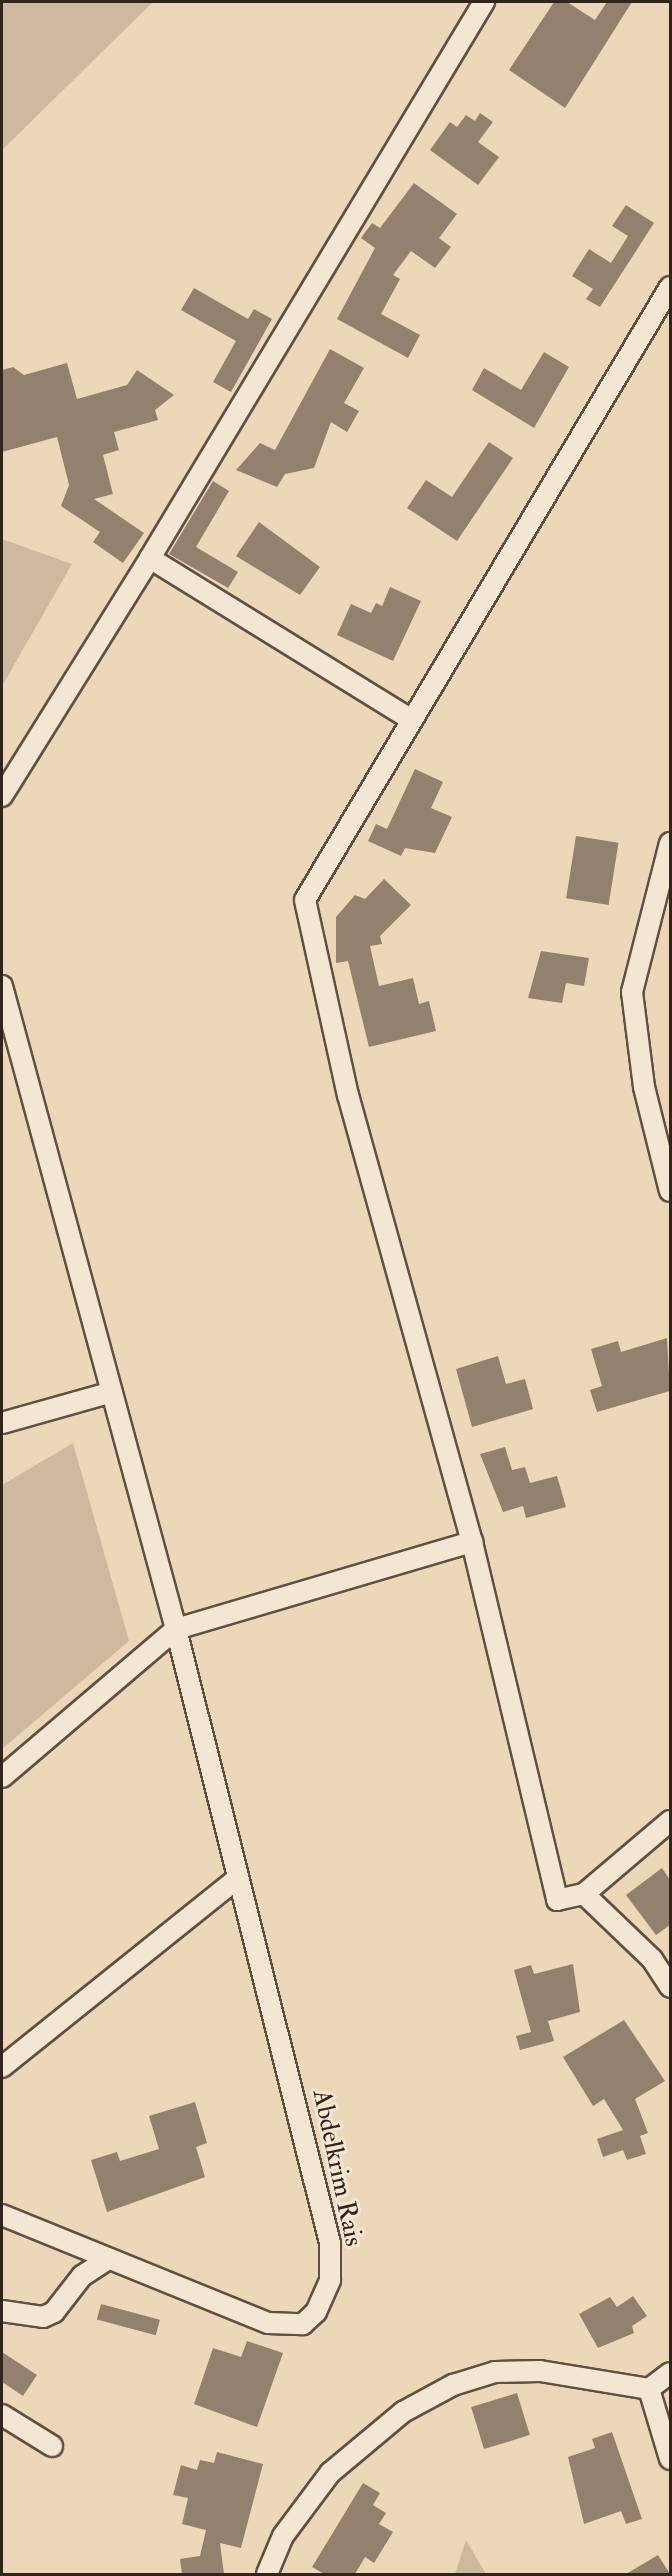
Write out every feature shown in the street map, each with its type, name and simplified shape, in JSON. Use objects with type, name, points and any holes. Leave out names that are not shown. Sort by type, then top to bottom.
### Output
[{"type":"street","points":[[2,796],[150,558],[484,2]]},
{"type":"street","points":[[670,287],[305,904],[348,1095],[471,1542],[557,1900],[584,1894],[670,1821]]},
{"type":"street","points":[[150,558],[412,720]]},
{"type":"street","points":[[670,843],[633,992],[644,1087],[670,1191]]},
{"type":"street","name":"Abdelkrim Rais","points":[[2,992],[176,1629],[237,1879],[257,1947],[330,2242],[330,2280],[316,2312],[303,2324],[268,2323],[107,2260],[2,2215]]},
{"type":"street","points":[[2,1423],[112,1392]]},
{"type":"street","points":[[2,1777],[176,1629],[471,1542]]},
{"type":"street","points":[[2,2067],[237,1879]]},
{"type":"street","points":[[584,1894],[652,1959],[670,1988]]},
{"type":"street","points":[[2,2311],[43,2317],[54,2312],[82,2276],[107,2260]]},
{"type":"street","points":[[267,2574],[283,2536],[330,2473],[403,2412],[453,2385],[495,2372],[540,2371],[649,2389],[670,2373]]},
{"type":"street","points":[[649,2389],[670,2459]]},
{"type":"street","points":[[2,2415],[52,2446]]},
{"type":"shaded area","points":[[2,2],[153,2],[2,150]]},
{"type":"shaded area","points":[[2,539],[72,564],[2,686]]},
{"type":"shaded area","points":[[73,1443],[129,1641],[2,1749],[2,1485]]},
{"type":"shaded area","points":[[466,2540],[486,2574],[455,2574]]},
{"type":"building","points":[[554,2],[567,2],[595,20],[607,2],[632,2],[565,108],[509,70]]},
{"type":"building","points":[[480,113],[493,122],[478,142],[499,157],[478,185],[430,150],[450,122],[457,127],[466,115],[475,121]]},
{"type":"building","points":[[414,183],[457,214],[439,238],[451,247],[435,268],[411,251],[393,275],[400,279],[381,314],[420,335],[408,358],[337,319],[375,248],[361,238],[372,223],[380,228]]},
{"type":"building","points":[[626,205],[654,223],[600,307],[586,299],[593,289],[572,276],[589,249],[611,263],[628,236],[612,226]]},
{"type":"building","points":[[194,288],[248,319],[254,309],[272,319],[231,392],[213,382],[236,341],[181,310]]},
{"type":"building","points":[[330,349],[364,368],[344,403],[359,411],[347,432],[331,422],[314,468],[285,474],[277,487],[236,470],[260,443],[275,450]]},
{"type":"building","points":[[544,352],[569,367],[534,428],[472,390],[484,368],[521,390]]},
{"type":"building","points":[[67,363],[77,399],[127,385],[137,370],[174,395],[155,410],[158,420],[114,432],[119,450],[103,455],[113,494],[94,499],[144,533],[123,563],[93,542],[100,532],[61,506],[69,485],[57,437],[2,452],[2,370],[13,367],[24,375]]},
{"type":"building","points":[[489,442],[513,458],[457,541],[407,508],[426,480],[452,497]]},
{"type":"building","points":[[213,481],[229,491],[196,547],[238,572],[228,588],[169,554]]},
{"type":"building","points":[[259,522],[320,567],[300,595],[236,556]]},
{"type":"building","points":[[390,587],[421,601],[393,661],[337,635],[351,604],[371,613],[376,603],[382,606]]},
{"type":"building","points":[[415,769],[443,782],[431,808],[452,817],[435,853],[405,848],[401,856],[368,841],[376,824],[387,829]]},
{"type":"building","points":[[576,836],[618,843],[609,905],[566,898]]},
{"type":"building","points":[[384,879],[411,905],[380,936],[382,944],[370,946],[379,986],[413,978],[419,1004],[429,1001],[436,1031],[369,1047],[348,961],[336,963],[336,917],[355,895],[365,899]]},
{"type":"building","points":[[541,951],[589,958],[584,986],[566,983],[562,1003],[528,998]]},
{"type":"building","points":[[667,1338],[670,1391],[597,1412],[590,1390],[602,1386],[591,1349],[618,1341],[621,1352]]},
{"type":"building","points":[[498,1356],[506,1384],[525,1379],[533,1409],[472,1427],[456,1369]]},
{"type":"building","points":[[505,1447],[512,1470],[525,1467],[530,1483],[557,1476],[566,1507],[526,1518],[523,1506],[503,1512],[480,1454]]},
{"type":"building","points":[[662,1868],[670,1880],[670,1925],[656,1935],[626,1895]]},
{"type":"building","points":[[573,1964],[580,2012],[548,2021],[554,2041],[520,2050],[516,2036],[531,2032],[514,1970],[531,1965],[534,1974]]},
{"type":"building","points":[[624,2020],[665,2081],[635,2099],[648,2133],[640,2136],[646,2154],[627,2160],[623,2150],[603,2157],[597,2139],[623,2130],[604,2099],[593,2106],[563,2057]]},
{"type":"building","points":[[195,2102],[207,2143],[196,2147],[205,2177],[107,2212],[91,2160],[117,2152],[120,2161],[159,2149],[149,2116]]},
{"type":"building","points":[[633,2296],[647,2316],[632,2326],[634,2333],[598,2348],[579,2314],[610,2297],[617,2307]]},
{"type":"building","points":[[101,2304],[160,2320],[156,2335],[97,2319]]},
{"type":"building","points":[[247,2341],[283,2353],[257,2427],[194,2404],[213,2348],[241,2357]]},
{"type":"building","points":[[2,2352],[37,2375],[23,2396],[2,2382]]},
{"type":"building","points":[[517,2393],[530,2435],[484,2449],[471,2407]]},
{"type":"building","points":[[612,2432],[642,2519],[626,2524],[621,2511],[584,2524],[568,2457],[595,2448],[592,2439]]},
{"type":"building","points":[[217,2452],[263,2464],[241,2548],[220,2543],[224,2574],[182,2574],[180,2559],[200,2556],[206,2530],[182,2524],[188,2498],[173,2495],[181,2465],[197,2470],[200,2460],[214,2463]]},
{"type":"building","points":[[363,2483],[380,2493],[373,2505],[386,2513],[379,2524],[393,2532],[374,2563],[365,2557],[355,2574],[324,2574],[312,2567]]},
{"type":"building","points":[[658,2555],[670,2574],[626,2574]]}]
